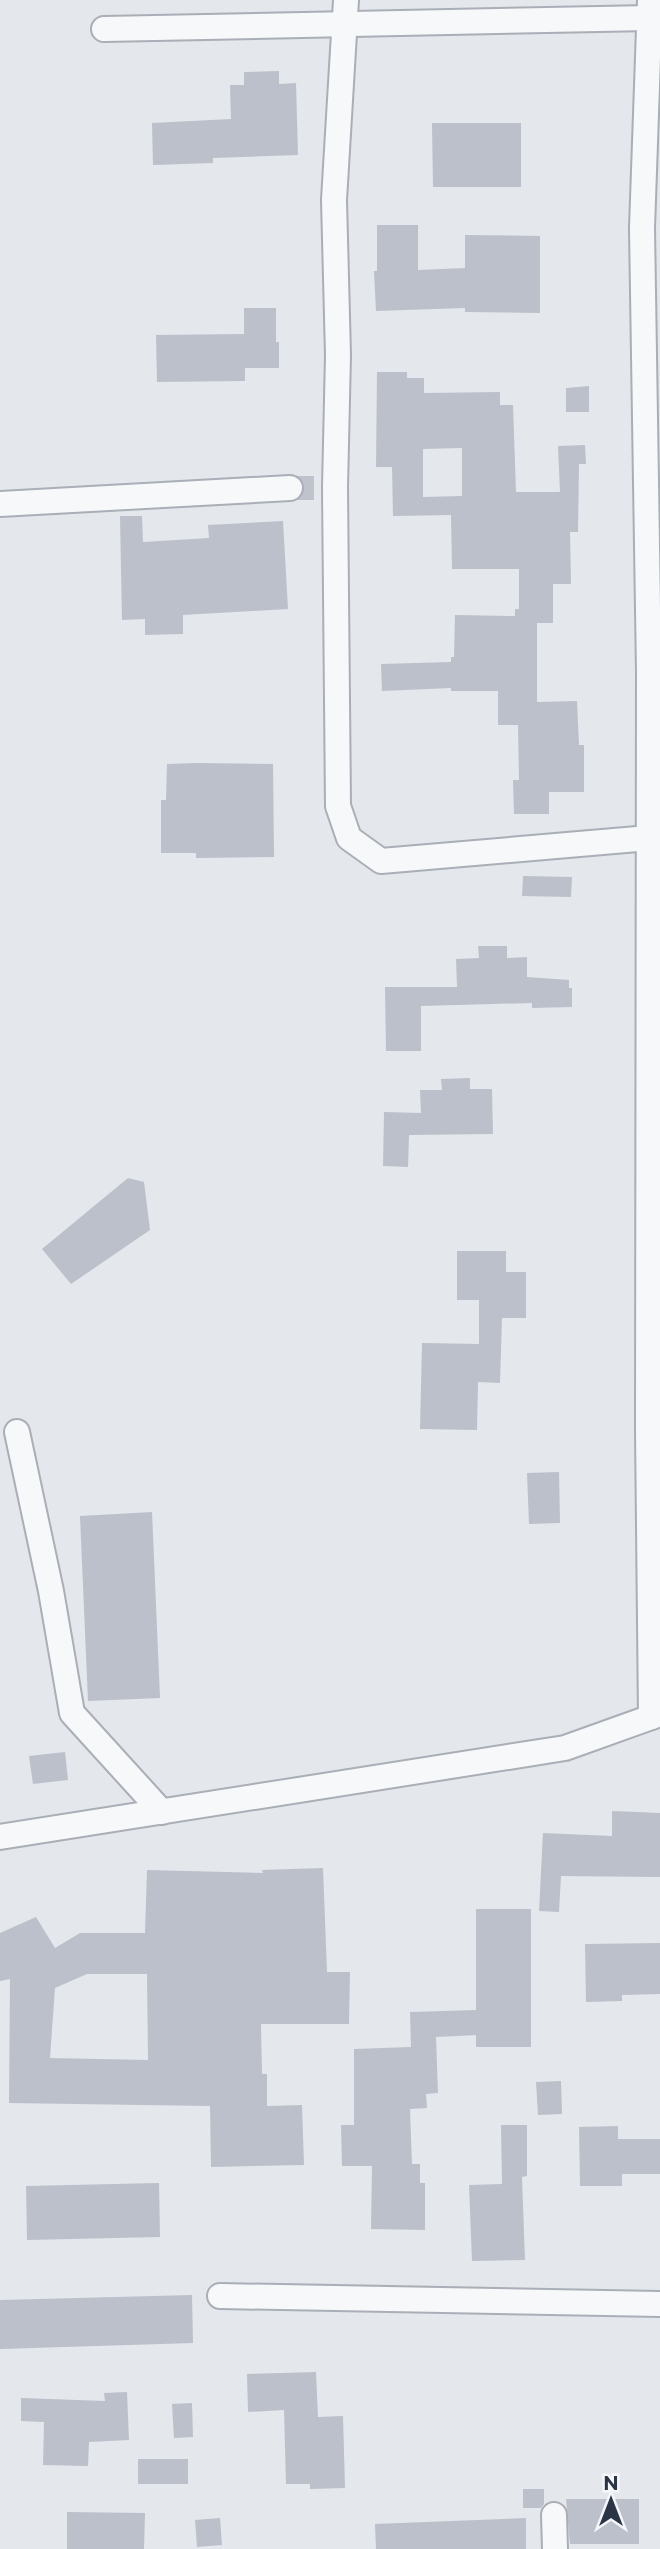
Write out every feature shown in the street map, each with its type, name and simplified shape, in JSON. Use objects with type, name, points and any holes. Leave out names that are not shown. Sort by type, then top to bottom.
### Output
[{"type":"street","points":[[346,0],[334,200],[338,355],[326,487],[338,806],[349,838],[382,861],[649,838]]},
{"type":"street","points":[[0,1837],[565,1748],[656,1716],[648,1443],[654,941],[649,838],[653,456],[642,228],[650,9],[344,26],[104,29]]},
{"type":"street","points":[[0,504],[290,488]]},
{"type":"street","points":[[17,1432],[51,1591],[72,1713],[162,1812]]},
{"type":"street","points":[[220,2296],[660,2304]]},
{"type":"street","points":[[554,2515],[555,2549]]},
{"type":"building","points":[[279,71],[279,84],[296,83],[298,155],[213,158],[213,163],[153,165],[152,123],[231,119],[230,85],[244,85],[244,72]]},
{"type":"building","points":[[432,123],[521,123],[521,187],[433,187]]},
{"type":"building","points":[[377,225],[418,225],[418,270],[465,268],[465,235],[540,236],[540,313],[465,312],[465,308],[376,311],[374,271],[377,271]]},
{"type":"building","points":[[244,308],[276,308],[279,368],[245,368],[245,381],[157,382],[156,335],[244,334]]},
{"type":"building","points":[[377,372],[407,372],[407,378],[424,378],[424,393],[500,392],[500,405],[513,405],[516,492],[560,492],[558,446],[585,445],[586,464],[579,464],[578,532],[570,532],[571,584],[553,584],[553,623],[537,623],[537,702],[577,701],[579,745],[584,745],[584,792],[549,792],[549,814],[514,814],[513,780],[519,780],[518,725],[498,725],[498,691],[451,691],[451,688],[382,691],[381,664],[451,662],[451,657],[454,657],[455,615],[515,616],[515,609],[519,609],[519,569],[452,569],[451,515],[393,516],[392,467],[376,467]],"holes":[[[462,448],[462,496],[423,497],[423,449]]]},
{"type":"building","points":[[589,386],[589,412],[566,412],[566,388]]},
{"type":"building","points":[[120,516],[142,516],[143,542],[209,538],[208,525],[283,521],[288,609],[183,615],[183,634],[145,635],[145,619],[122,620]]},
{"type":"building","points":[[167,764],[273,764],[274,857],[196,858],[196,853],[161,853],[161,800],[166,800]]},
{"type":"building","points":[[523,876],[572,877],[571,897],[522,896]]},
{"type":"building","points":[[478,946],[507,946],[507,958],[527,957],[527,977],[569,980],[572,1007],[532,1008],[532,1003],[421,1006],[421,1051],[386,1051],[385,987],[457,987],[456,959],[479,958]]},
{"type":"building","points":[[470,1078],[470,1089],[492,1089],[493,1134],[409,1135],[408,1167],[383,1166],[384,1112],[421,1113],[420,1090],[442,1090],[441,1079]]},
{"type":"building","points":[[128,1178],[144,1182],[150,1230],[71,1284],[42,1249]]},
{"type":"building","points":[[457,1251],[506,1251],[506,1272],[526,1272],[526,1318],[502,1318],[500,1383],[478,1382],[477,1430],[420,1429],[422,1343],[479,1344],[479,1300],[457,1300]]},
{"type":"building","points":[[559,1472],[560,1523],[529,1524],[527,1473]]},
{"type":"building","points":[[152,1512],[160,1698],[88,1701],[80,1516]]},
{"type":"building","points":[[65,1752],[68,1780],[33,1784],[29,1756]]},
{"type":"building","points":[[612,1811],[660,1813],[660,1877],[561,1876],[559,1912],[539,1911],[543,1833],[612,1836]]},
{"type":"building","points":[[323,1868],[327,1972],[350,1972],[349,2024],[261,2024],[262,2074],[267,2074],[267,2106],[302,2105],[304,2165],[211,2167],[210,2106],[9,2103],[10,1979],[0,1981],[0,1933],[36,1917],[55,1948],[80,1933],[145,1933],[147,1870],[263,1873],[262,1870]],"holes":[[[87,1974],[147,1974],[148,2060],[50,2058],[55,1988]]]},
{"type":"building","points":[[476,1909],[531,1909],[531,2047],[476,2047],[476,2035],[436,2037],[438,2093],[426,2094],[427,2108],[410,2109],[412,2164],[420,2164],[420,2183],[425,2183],[425,2230],[371,2229],[372,2166],[342,2166],[341,2125],[354,2125],[354,2049],[411,2047],[410,2012],[476,2010]]},
{"type":"building","points":[[660,1943],[660,1994],[622,1995],[622,2001],[586,2002],[585,1944]]},
{"type":"building","points":[[561,2081],[562,2114],[538,2115],[536,2082]]},
{"type":"building","points":[[501,2125],[527,2125],[527,2176],[522,2177],[525,2260],[472,2261],[469,2185],[502,2184]]},
{"type":"building","points":[[618,2126],[618,2139],[660,2139],[660,2174],[622,2174],[622,2186],[580,2186],[579,2127]]},
{"type":"building","points":[[159,2183],[160,2237],[27,2240],[26,2186]]},
{"type":"building","points":[[192,2295],[193,2343],[0,2349],[0,2300]]},
{"type":"building","points":[[316,2372],[318,2417],[343,2416],[345,2488],[310,2489],[310,2484],[286,2484],[284,2410],[248,2412],[247,2374]]},
{"type":"building","points":[[127,2392],[129,2440],[89,2442],[88,2466],[43,2465],[44,2422],[21,2421],[21,2398],[105,2401],[104,2393]]},
{"type":"building","points":[[192,2403],[193,2437],[174,2438],[172,2404]]},
{"type":"building","points":[[138,2459],[188,2459],[188,2484],[138,2484]]},
{"type":"building","points":[[523,2489],[544,2489],[544,2504],[541,2508],[523,2508]]},
{"type":"building","points":[[566,2499],[639,2499],[639,2544],[570,2544]]},
{"type":"building","points":[[67,2512],[145,2513],[144,2549],[67,2549]]},
{"type":"building","points":[[220,2518],[222,2545],[197,2547],[195,2520]]},
{"type":"building","points":[[526,2518],[526,2549],[376,2549],[375,2524]]},
{"type":"tunnel","points":[[290,488],[316,488]]}]
